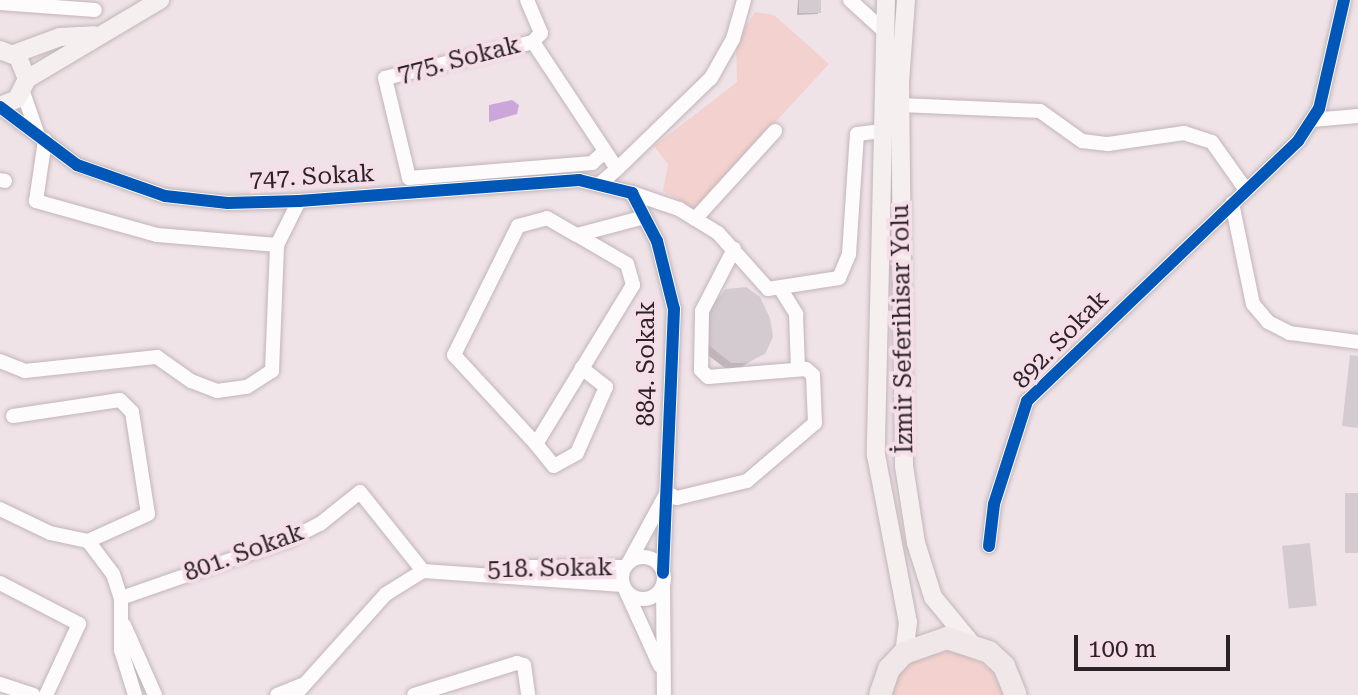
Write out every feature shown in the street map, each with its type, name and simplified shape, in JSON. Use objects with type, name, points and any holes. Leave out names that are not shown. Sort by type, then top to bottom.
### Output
[{"type":"highway","points":[[878,693],[904,653],[936,640],[970,642],[996,659],[1019,691]]},
{"type":"main road","points":[[0,107],[25,86],[68,59],[94,35],[160,0]]},
{"type":"main road","name":"İzmir Seferihisar Yolu","points":[[886,0],[876,455],[908,622],[904,653]]},
{"type":"main road","name":"İzmir Seferihisar Yolu","points":[[906,0],[900,105],[904,466],[916,543],[933,597],[970,642]]},
{"type":"main road","points":[[25,86],[4,51],[60,37],[94,35]]},
{"type":"street","points":[[527,0],[541,33],[533,42],[603,153],[617,169]]},
{"type":"street","points":[[744,0],[733,39],[711,78],[602,182],[695,219],[734,249],[796,314],[798,368]]},
{"type":"street","points":[[850,0],[885,32]]},
{"type":"street","name":"892. Sokak","points":[[989,546],[994,504],[1027,401],[1298,141],[1319,109],[1344,0]]},
{"type":"street","points":[[0,3],[95,10]]},
{"type":"street","name":"775. Sokak","points":[[533,42],[385,78],[409,178],[592,163],[603,153]]},
{"type":"street","points":[[25,86],[42,138],[36,201],[157,235],[277,245]]},
{"type":"street","points":[[900,105],[1040,111],[1082,141],[1108,144],[1184,133],[1212,142],[1246,190]]},
{"type":"street","name":"747. Sokak","points":[[0,107],[77,165],[165,196],[228,203],[299,201],[602,182]]},
{"type":"street","points":[[1312,120],[1358,116]]},
{"type":"street","points":[[695,219],[775,131]]},
{"type":"street","points":[[774,288],[839,278],[849,254],[857,134],[882,131]]},
{"type":"street","name":"884. Sokak","points":[[632,193],[657,241],[674,309],[663,579],[661,668],[664,695]]},
{"type":"street","points":[[0,361],[25,371],[157,357],[191,381],[217,391],[247,387],[272,371],[277,245],[299,201]]},
{"type":"street","points":[[1232,203],[1253,304],[1268,322],[1290,333],[1358,342]]},
{"type":"street","points":[[577,235],[644,217]]},
{"type":"street","points":[[536,444],[582,368],[633,285],[627,264],[547,218],[518,226],[454,355],[554,466],[577,453],[606,387],[582,368]]},
{"type":"street","points":[[661,668],[639,629],[624,588],[627,564],[667,493],[677,498],[747,481],[815,423],[817,408],[813,375],[798,368],[708,377],[701,370],[702,311],[734,249]]},
{"type":"street","points":[[0,509],[50,533],[88,541],[148,514],[132,412],[120,400],[13,416]]},
{"type":"street","name":"801. Sokak","points":[[121,598],[288,540],[320,524],[360,492],[423,571]]},
{"type":"street","points":[[88,541],[113,574],[121,598],[121,650],[135,695]]},
{"type":"street","points":[[624,588],[643,599],[663,579],[649,558],[627,564]]},
{"type":"street","name":"518. Sokak","points":[[423,571],[627,564]]},
{"type":"street","points":[[277,695],[300,690],[386,594],[423,571]]},
{"type":"street","name":"518. Sokak","points":[[475,571],[624,588]]},
{"type":"street","points":[[0,583],[79,624],[46,695]]},
{"type":"street","points":[[122,621],[155,695]]},
{"type":"street","points":[[414,695],[517,663],[524,665],[528,695]]},
{"type":"street","points":[[1,687],[33,695]]},
{"type":"shaded area","points":[[755,12],[774,15],[829,64],[695,209],[663,191],[668,164],[654,146],[737,82],[736,42]]},
{"type":"shaded area","points":[[512,100],[519,105],[517,114],[489,122],[489,105]]},
{"type":"shaded area","points":[[955,650],[991,669],[1004,695],[890,695],[900,672],[915,659]]},
{"type":"building","points":[[799,0],[821,0],[821,13],[799,13]]},
{"type":"building","points":[[746,287],[760,297],[770,318],[773,337],[765,354],[746,363],[731,363],[706,343],[709,309],[726,289]]},
{"type":"building","points":[[1350,355],[1358,356],[1358,428],[1342,426]]},
{"type":"building","points":[[1345,493],[1358,493],[1358,553],[1345,553]]},
{"type":"building","points":[[1310,543],[1317,606],[1289,609],[1282,546]]},
{"type":"cycle path","points":[[989,546],[994,504],[1027,401],[1298,141],[1319,109],[1344,0]]},
{"type":"cycle path","points":[[0,107],[77,165],[165,196],[228,203],[299,201],[579,180],[632,193],[657,241],[674,309],[663,573]]}]
